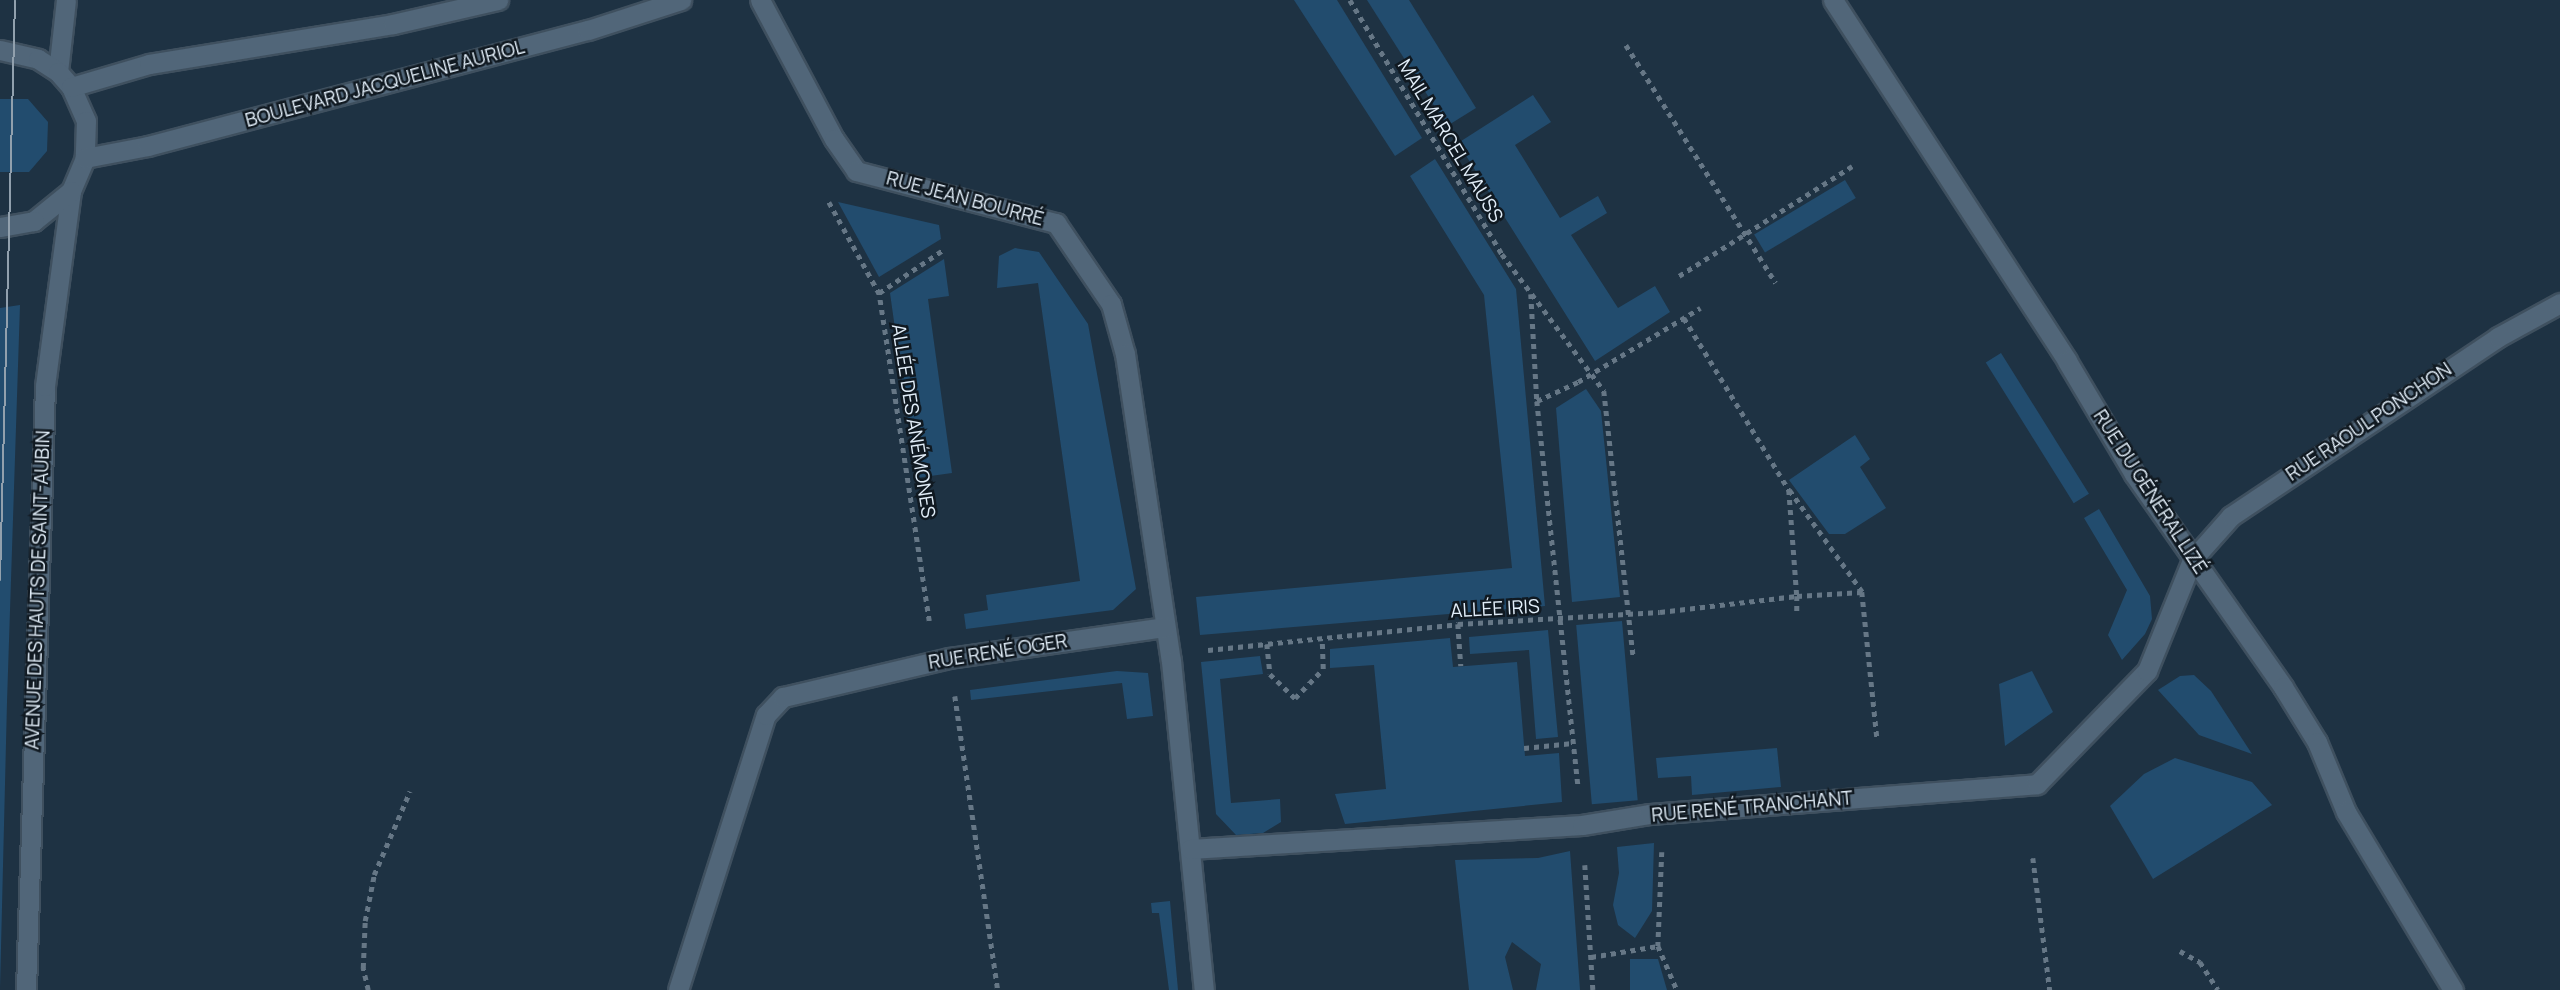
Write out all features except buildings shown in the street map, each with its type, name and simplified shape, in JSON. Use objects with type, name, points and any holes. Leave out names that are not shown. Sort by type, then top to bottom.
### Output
[{"type":"street","points":[[58,72],[66,0]]},
{"type":"street","points":[[71,87],[149,64],[393,24],[499,0]]},
{"type":"street","name":"BOULEVARD JACQUELINE AURIOL","points":[[85,158],[148,146],[562,37],[670,7],[681,0]]},
{"type":"street","name":"RUE JEAN BOURRÉ","points":[[760,0],[834,139],[856,171],[1056,223],[1086,265],[1111,304],[1125,355],[1166,627]]},
{"type":"street","name":"RUE DU GÉNÉRAL LIZÉ","points":[[1833,0],[2192,560],[2228,607],[2317,742],[2346,812],[2453,990]]},
{"type":"street","points":[[0,50],[38,59],[58,72],[71,87],[86,121],[85,158],[71,191],[34,221],[0,227]]},
{"type":"street","name":"AVENUE DES HAUTS DE SAINT-AUBIN","points":[[26,990],[45,386],[71,191]]},
{"type":"street","name":"RUE RAOUL PONCHON","points":[[2192,560],[2231,516],[2256,498],[2498,337],[2560,303]]},
{"type":"street","name":"RUE RENÉ TRANCHANT","points":[[1191,849],[1582,825],[1664,813],[2038,784],[2147,671],[2192,560]]},
{"type":"street","points":[[1166,627],[1204,990]]},
{"type":"street","name":"RUE RENÉ OGER","points":[[678,990],[766,715],[783,697],[949,658],[1166,627]]},
{"type":"path","name":"MAIL MARCEL MAUSS","points":[[1350,0],[1502,254],[1604,391],[1633,654]]},
{"type":"path","points":[[1626,45],[1776,283]]},
{"type":"path","points":[[1679,276],[1853,166]]},
{"type":"path","points":[[823,192],[879,293],[943,250]]},
{"type":"path","name":"ALLÉE DES ANÉMONES","points":[[879,293],[930,630]]},
{"type":"path","points":[[1531,293],[1537,401],[1582,825],[1594,990]]},
{"type":"path","points":[[1537,401],[1592,374],[1700,309]]},
{"type":"path","points":[[1684,318],[1789,490],[1861,593],[1877,737]]},
{"type":"path","points":[[1789,490],[1797,611]]},
{"type":"path","name":"ALLÉE IRIS","points":[[1196,651],[1458,624],[1629,614],[1797,596],[1861,593]]},
{"type":"path","points":[[1458,624],[1461,666]]},
{"type":"path","points":[[1267,644],[1270,674],[1295,698],[1323,668],[1322,639]]},
{"type":"path","points":[[954,685],[998,990]]},
{"type":"path","points":[[1524,748],[1573,743]]},
{"type":"path","points":[[368,990],[363,968],[365,921],[374,875],[410,791]]},
{"type":"path","points":[[1664,813],[1658,946],[1677,990]]},
{"type":"path","points":[[2033,858],[2050,990]]},
{"type":"path","points":[[1591,957],[1658,946]]},
{"type":"path","points":[[2180,951],[2200,961],[2218,990]]},
{"type":"shaded area","points":[[1294,0],[1337,0],[1422,138],[1395,156]]},
{"type":"shaded area","points":[[1367,0],[1409,0],[1476,108],[1447,126]]},
{"type":"shaded area","points":[[1533,95],[1551,122],[1515,145],[1560,218],[1598,196],[1607,213],[1571,235],[1618,308],[1655,286],[1670,312],[1595,361],[1458,143]]},
{"type":"shaded area","points":[[0,99],[28,99],[48,122],[47,151],[29,172],[0,172]]},
{"type":"shaded area","points":[[1435,159],[1516,289],[1545,606],[1200,635],[1196,597],[1512,568],[1484,295],[1410,176]]},
{"type":"shaded area","points":[[1845,180],[1856,198],[1765,253],[1754,235]]},
{"type":"shaded area","points":[[838,202],[939,225],[941,239],[879,277]]},
{"type":"shaded area","points":[[1015,248],[1039,252],[1088,324],[1136,589],[1113,610],[966,629],[964,614],[988,610],[986,595],[1080,581],[1038,283],[997,288],[999,256]]},
{"type":"shaded area","points":[[944,259],[949,296],[928,299],[952,473],[916,478],[890,293]]},
{"type":"shaded area","points":[[20,305],[7,702],[0,989],[0,308]]},
{"type":"shaded area","points":[[2001,353],[2089,494],[2074,503],[1986,363]]},
{"type":"shaded area","points":[[1586,389],[1601,411],[1620,597],[1572,602],[1556,408]]},
{"type":"shaded area","points":[[1855,435],[1870,459],[1860,467],[1886,508],[1845,534],[1829,534],[1789,480]]},
{"type":"shaded area","points":[[2099,509],[2150,596],[2152,619],[2145,634],[2122,660],[2108,635],[2127,590],[2084,518]]},
{"type":"shaded area","points":[[1622,621],[1638,800],[1592,804],[1576,625]]},
{"type":"shaded area","points":[[1548,630],[1558,737],[1536,739],[1529,650],[1470,654],[1469,637]]},
{"type":"shaded area","points":[[1450,638],[1453,667],[1517,662],[1525,756],[1559,753],[1562,802],[1345,824],[1335,794],[1386,789],[1374,665],[1330,668],[1330,649]]},
{"type":"shaded area","points":[[1260,656],[1263,674],[1220,679],[1231,803],[1280,799],[1281,822],[1263,833],[1236,835],[1216,814],[1201,662]]},
{"type":"shaded area","points":[[1117,671],[1148,673],[1153,716],[1127,719],[1122,683],[971,700],[970,690]]},
{"type":"shaded area","points":[[2032,671],[2053,712],[2005,746],[1999,684]]},
{"type":"shaded area","points":[[2194,675],[2211,691],[2252,754],[2199,735],[2158,690],[2180,676]]},
{"type":"shaded area","points":[[1777,748],[1781,787],[1692,795],[1691,776],[1658,778],[1656,758]]},
{"type":"shaded area","points":[[2175,758],[2252,782],[2272,805],[2153,879],[2110,806],[2144,774]]},
{"type":"shaded area","points":[[1654,843],[1652,911],[1635,938],[1618,925],[1613,905],[1619,873],[1617,847]]},
{"type":"shaded area","points":[[1570,851],[1580,990],[1536,990],[1541,964],[1512,942],[1505,957],[1513,990],[1469,990],[1455,860],[1538,858]]},
{"type":"shaded area","points":[[1170,901],[1178,990],[1169,990],[1159,913],[1152,913],[1151,903]]},
{"type":"shaded area","points":[[1630,959],[1658,959],[1667,990],[1630,990]]},
{"type":"tram line","points":[[0,580],[15,0]]}]
